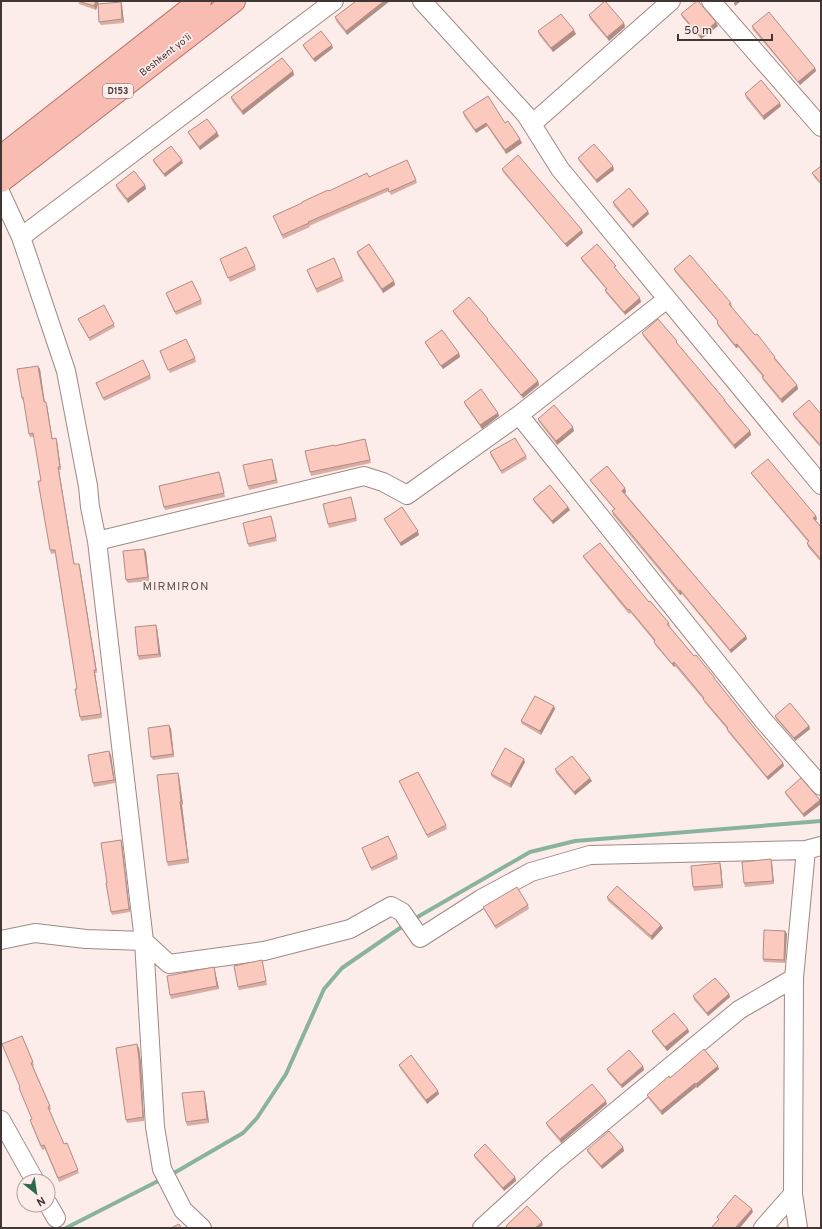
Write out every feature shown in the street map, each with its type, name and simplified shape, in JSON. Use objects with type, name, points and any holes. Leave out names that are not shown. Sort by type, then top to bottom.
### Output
[{"type":"main road","name":"Beshkent yoʻli","points":[[1,156],[200,1]]},
{"type":"main road","name":"Beshkent yoʻli","points":[[1,181],[234,1]]},
{"type":"street","points":[[21,237],[334,1]]},
{"type":"street","points":[[422,1],[526,114],[560,169],[821,485]]},
{"type":"street","points":[[532,124],[670,1]]},
{"type":"street","points":[[711,1],[821,127]]},
{"type":"street","points":[[1,194],[21,237],[66,371],[97,541],[144,941],[155,1127],[162,1169],[183,1210],[202,1228]]},
{"type":"street","points":[[97,541],[364,476],[383,482],[407,495],[519,415],[668,299]]},
{"type":"street","points":[[519,415],[763,720],[821,786]]},
{"type":"street","points":[[1,940],[35,933],[86,939],[144,941],[169,964],[264,951],[350,928],[391,906],[402,912],[420,938],[481,899],[531,872],[590,856],[814,848],[794,978],[793,1194],[798,1228]]},
{"type":"street","points":[[482,1228],[553,1163],[739,1010],[794,978]]},
{"type":"street","points":[[1,1120],[31,1173]]},
{"type":"street","points":[[763,1228],[793,1194]]},
{"type":"building","points":[[78,1],[96,1],[94,6]]},
{"type":"building","points":[[356,1],[384,1],[346,31],[335,17]]},
{"type":"building","points":[[605,1],[624,23],[607,37],[589,15]]},
{"type":"building","points":[[697,1],[716,22],[700,36],[681,14]]},
{"type":"building","points":[[121,2],[122,19],[99,22],[98,4]]},
{"type":"building","points":[[769,12],[815,68],[798,82],[752,26]]},
{"type":"building","points":[[561,14],[574,30],[551,48],[538,31]]},
{"type":"building","points":[[321,31],[332,45],[313,59],[303,45]]},
{"type":"building","points":[[282,58],[293,71],[242,111],[231,97]]},
{"type":"building","points":[[761,80],[780,103],[763,116],[745,94]]},
{"type":"building","points":[[488,96],[505,123],[508,121],[520,139],[505,150],[486,123],[475,130],[463,112]]},
{"type":"building","points":[[207,119],[217,132],[199,147],[188,132]]},
{"type":"building","points":[[594,144],[613,166],[596,180],[578,158]]},
{"type":"building","points":[[171,146],[182,160],[164,174],[153,160]]},
{"type":"building","points":[[518,155],[582,230],[565,244],[502,169]]},
{"type":"building","points":[[407,160],[416,180],[389,192],[388,188],[308,222],[309,223],[282,235],[273,216],[367,173],[369,177]]},
{"type":"building","points":[[821,166],[821,183],[812,173]]},
{"type":"building","points":[[134,171],[145,185],[127,199],[116,185]]},
{"type":"building","points":[[629,188],[648,211],[632,225],[613,202]]},
{"type":"building","points":[[369,244],[394,281],[382,289],[357,252]]},
{"type":"building","points":[[597,244],[640,298],[624,312],[581,258]]},
{"type":"building","points":[[246,247],[255,266],[228,278],[220,259]]},
{"type":"building","points":[[690,255],[731,303],[729,304],[755,335],[757,334],[775,357],[774,358],[797,385],[781,399],[762,377],[764,376],[737,344],[735,345],[717,323],[718,321],[674,269]]},
{"type":"building","points":[[334,258],[342,277],[316,289],[307,270]]},
{"type":"building","points":[[192,281],[201,300],[175,312],[166,293]]},
{"type":"building","points":[[469,297],[538,381],[521,395],[453,311]]},
{"type":"building","points":[[104,305],[114,324],[89,338],[78,319]]},
{"type":"building","points":[[658,319],[750,431],[734,445],[642,333]]},
{"type":"building","points":[[442,330],[459,353],[441,366],[425,342]]},
{"type":"building","points":[[186,339],[195,358],[168,370],[160,351]]},
{"type":"building","points":[[143,360],[150,375],[103,398],[96,383]]},
{"type":"building","points":[[38,366],[52,439],[56,438],[60,467],[58,467],[74,564],[79,564],[96,670],[94,670],[101,714],[80,717],[55,550],[50,550],[38,481],[41,481],[33,433],[29,434],[23,397],[22,398],[17,369]]},
{"type":"building","points":[[481,389],[498,413],[480,425],[464,402]]},
{"type":"building","points":[[809,400],[821,414],[821,446],[793,414]]},
{"type":"building","points":[[554,405],[573,427],[556,441],[538,419]]},
{"type":"building","points":[[515,438],[526,456],[501,471],[490,452]]},
{"type":"building","points":[[365,439],[370,460],[310,472],[305,451]]},
{"type":"building","points":[[272,459],[276,480],[248,486],[243,465]]},
{"type":"building","points":[[768,459],[816,516],[813,518],[821,527],[821,560],[807,543],[809,541],[751,473]]},
{"type":"building","points":[[607,466],[625,488],[622,491],[746,636],[730,650],[612,511],[615,509],[590,480]]},
{"type":"building","points":[[219,472],[224,493],[164,507],[159,486]]},
{"type":"building","points":[[550,485],[568,507],[552,521],[533,499]]},
{"type":"building","points":[[351,497],[356,518],[328,524],[323,504]]},
{"type":"building","points":[[402,507],[418,531],[400,543],[384,519]]},
{"type":"building","points":[[271,516],[276,537],[248,544],[243,523]]},
{"type":"building","points":[[600,543],[649,602],[650,601],[669,623],[667,624],[694,656],[696,655],[783,763],[767,777],[703,699],[704,698],[674,662],[672,664],[654,642],[655,640],[583,556]]},
{"type":"building","points":[[144,549],[148,577],[126,580],[123,551]]},
{"type":"building","points":[[156,625],[159,654],[138,656],[135,627]]},
{"type":"building","points":[[535,696],[554,706],[540,731],[521,721]]},
{"type":"building","points":[[790,703],[809,726],[794,738],[775,716]]},
{"type":"building","points":[[169,725],[173,754],[151,757],[148,728]]},
{"type":"building","points":[[505,748],[524,759],[510,784],[491,774]]},
{"type":"building","points":[[109,751],[114,780],[93,783],[88,755]]},
{"type":"building","points":[[572,756],[590,778],[574,792],[555,769]]},
{"type":"building","points":[[418,772],[446,825],[427,835],[399,781]]},
{"type":"building","points":[[178,773],[180,802],[188,859],[167,862],[157,775]]},
{"type":"building","points":[[801,778],[820,800],[803,814],[785,792]]},
{"type":"building","points":[[388,836],[397,855],[371,868],[362,848]]},
{"type":"building","points":[[121,840],[129,909],[111,912],[101,843]]},
{"type":"building","points":[[771,859],[773,881],[744,883],[742,862]]},
{"type":"building","points":[[720,863],[722,885],[693,887],[691,866]]},
{"type":"building","points":[[617,886],[661,925],[651,936],[607,897]]},
{"type":"building","points":[[517,887],[528,905],[495,926],[483,907]]},
{"type":"building","points":[[764,930],[785,931],[784,960],[763,959]]},
{"type":"building","points":[[262,960],[266,981],[238,987],[234,966]]},
{"type":"building","points":[[214,967],[217,986],[170,995],[167,976]]},
{"type":"building","points":[[715,978],[729,994],[707,1013],[693,996]]},
{"type":"building","points":[[674,1013],[688,1029],[665,1047],[652,1031]]},
{"type":"building","points":[[22,1036],[33,1062],[31,1063],[50,1106],[48,1107],[64,1144],[67,1143],[78,1170],[58,1178],[44,1145],[41,1146],[30,1120],[32,1119],[2,1044]]},
{"type":"building","points":[[137,1044],[143,1117],[126,1120],[116,1048]]},
{"type":"building","points":[[704,1049],[718,1066],[661,1111],[647,1095],[669,1076],[670,1078]]},
{"type":"building","points":[[629,1050],[643,1066],[621,1085],[607,1069]]},
{"type":"building","points":[[411,1055],[438,1091],[426,1100],[399,1065]]},
{"type":"building","points":[[592,1084],[606,1101],[560,1139],[546,1123]]},
{"type":"building","points":[[204,1091],[207,1119],[186,1122],[182,1093]]},
{"type":"building","points":[[609,1131],[623,1147],[601,1166],[587,1150]]},
{"type":"building","points":[[485,1144],[515,1177],[503,1188],[474,1155]]},
{"type":"building","points":[[735,1195],[752,1209],[735,1228],[711,1228],[719,1219],[717,1217]]},
{"type":"building","points":[[527,1206],[542,1222],[535,1228],[508,1228],[506,1226]]},
{"type":"building","points":[[179,1224],[181,1228],[171,1228]]},
{"type":"waterway","points":[[414,919],[530,852],[575,841],[821,821]]},
{"type":"waterway","points":[[174,1173],[243,1133],[257,1118],[286,1074],[324,989],[342,968],[403,926]]},
{"type":"waterway","points":[[66,1228],[160,1180]]},
{"type":"district","name":"MIRMIRON","points":[[176,586]]}]
